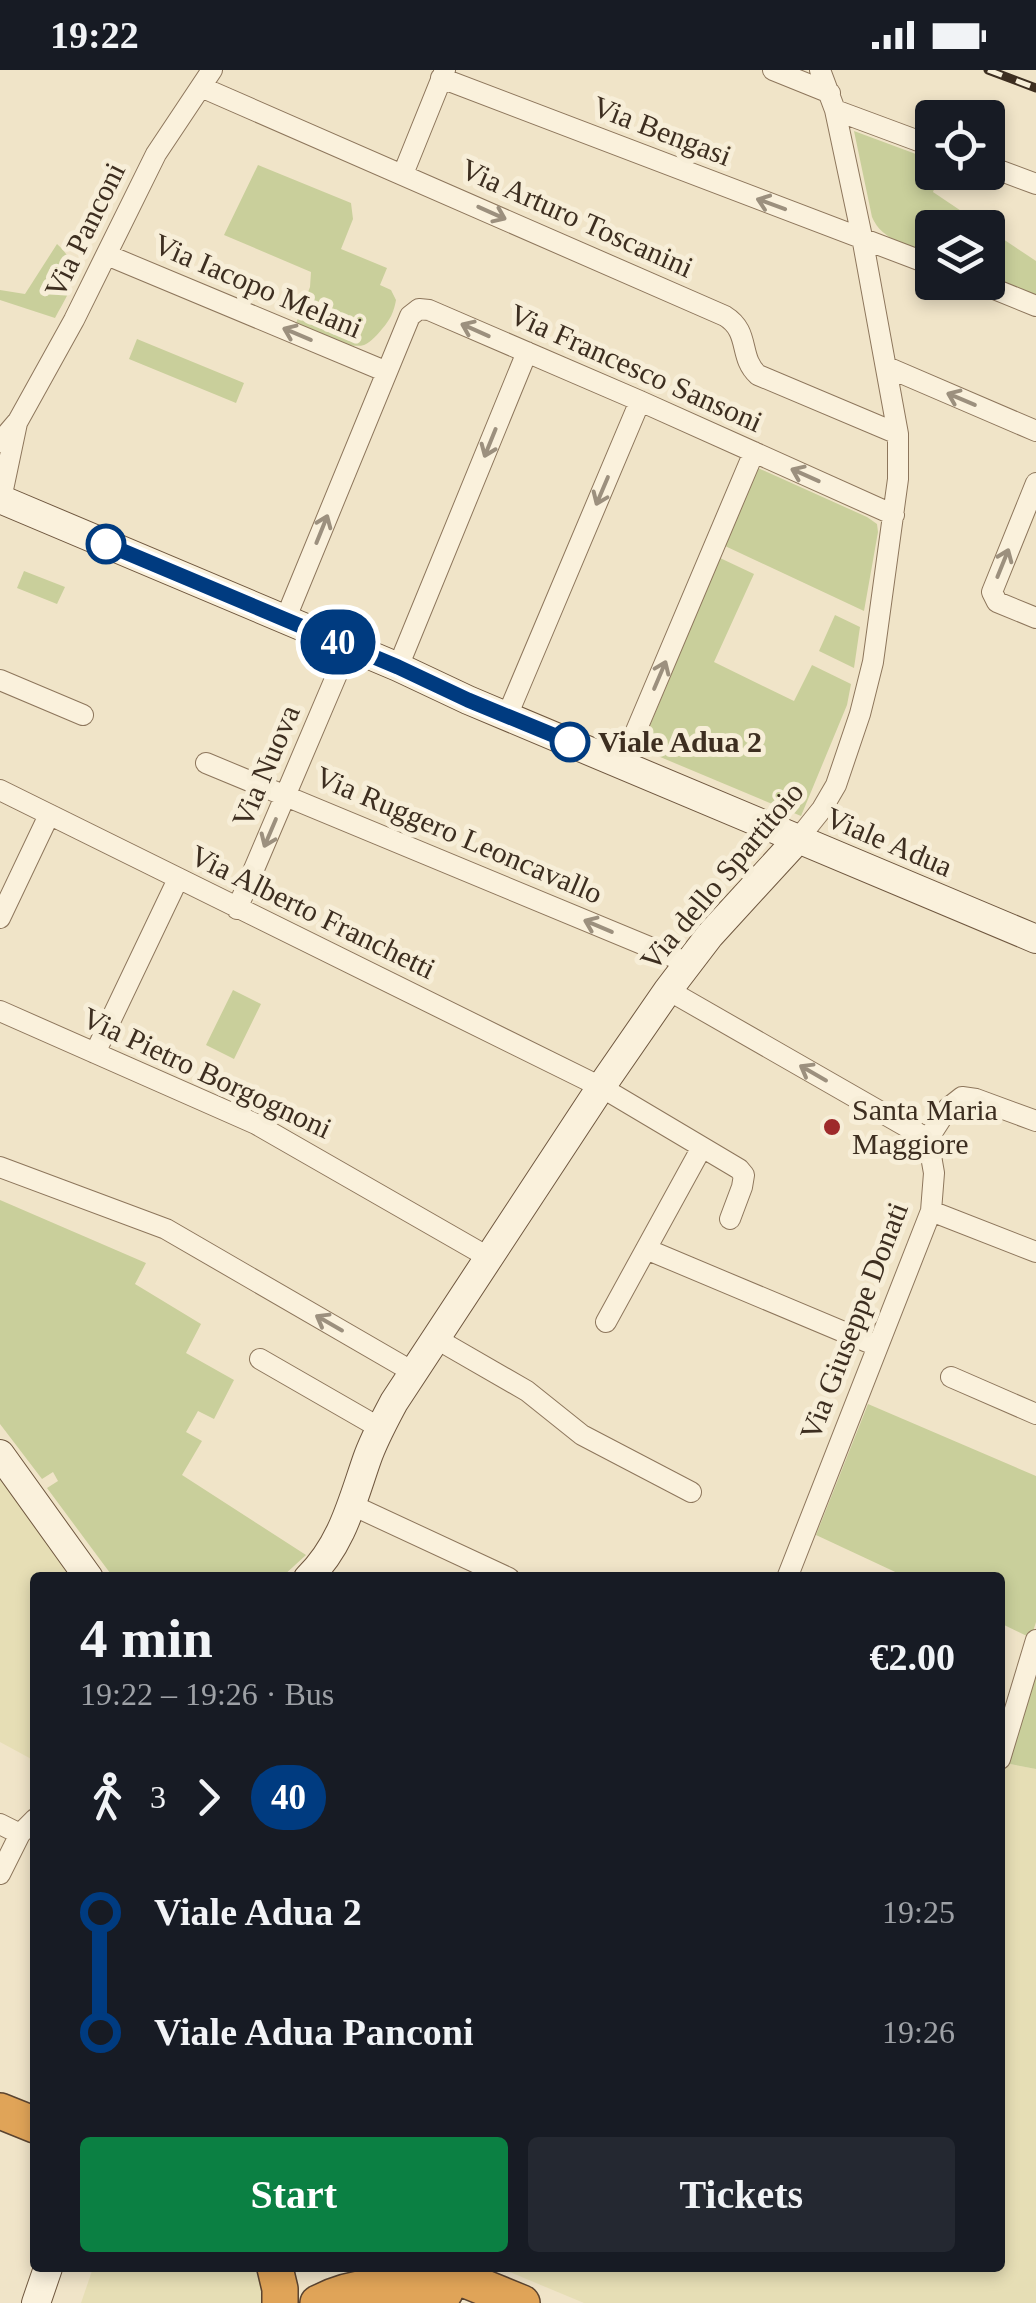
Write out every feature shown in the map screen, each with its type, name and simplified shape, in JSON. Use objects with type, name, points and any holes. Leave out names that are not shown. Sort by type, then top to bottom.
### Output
[{"type":"highway","points":[[0,2090],[30,2102]]},
{"type":"highway","points":[[0,2111],[30,2123]]},
{"type":"highway","points":[[276,2272],[280,2303]]},
{"type":"highway","points":[[408,2272],[522,2303]]},
{"type":"highway","points":[[318,2303],[370,2286],[447,2280]]},
{"type":"main road","name":"Viale Adua","points":[[0,499],[1036,939]]},
{"type":"main road","name":"Via dello Spartitoio","points":[[313,1572],[334,1545],[380,1428],[488,1257],[688,963],[798,839]]},
{"type":"main road","points":[[0,1454],[85,1572]]},
{"type":"main road","points":[[36,2303],[47,2272]]},
{"type":"street","name":"Via dello Spartitoio","points":[[798,839],[836,784],[860,714],[873,662],[898,479],[898,434],[862,237],[833,102],[820,70]]},
{"type":"street","points":[[782,71],[833,102],[915,138]]},
{"type":"street","points":[[402,174],[443,74]]},
{"type":"street","name":"Via Bengasi","points":[[443,74],[915,258]]},
{"type":"street","name":"Via Arturo Toscanini","points":[[207,78],[402,174],[729,318],[739,328],[750,365],[758,374],[898,434]]},
{"type":"street","name":"Via Panconi","points":[[0,442],[18,422],[74,320],[156,154],[207,78]]},
{"type":"street","points":[[1005,172],[1036,184]]},
{"type":"street","name":"Via Iacopo Melani","points":[[107,255],[386,372]]},
{"type":"street","points":[[1005,293],[1036,306]]},
{"type":"street","name":"Via Francesco Sansoni","points":[[386,372],[410,316],[418,308],[429,310],[894,515]]},
{"type":"street","points":[[398,667],[526,352]]},
{"type":"street","points":[[886,367],[1036,431]]},
{"type":"street","points":[[285,620],[386,372]]},
{"type":"street","points":[[507,716],[640,401]]},
{"type":"street","name":"Via Panconi","points":[[0,499],[18,422]]},
{"type":"street","points":[[622,764],[754,452]]},
{"type":"street","points":[[1036,484],[992,592],[997,602],[1036,618]]},
{"type":"street","name":"Via Nuova","points":[[237,909],[349,646]]},
{"type":"street","points":[[0,680],[83,715]]},
{"type":"street","name":"Via Ruggero Leoncavallo","points":[[206,764],[688,963]]},
{"type":"street","name":"Via Alberto Franchetti","points":[[0,790],[601,1087],[744,1175],[730,1220]]},
{"type":"street","points":[[0,918],[6,890],[49,815]]},
{"type":"street","points":[[95,1053],[178,880]]},
{"type":"street","points":[[668,990],[928,1139],[948,1108],[968,1096],[1036,1121]]},
{"type":"street","name":"Via Pietro Borgognoni","points":[[0,1011],[276,1134],[488,1257]]},
{"type":"street","name":"Via Giuseppe Donati","points":[[789,1572],[931,1210],[934,1173],[928,1139]]},
{"type":"street","points":[[606,1322],[702,1147]]},
{"type":"street","points":[[0,1167],[166,1229],[413,1372]]},
{"type":"street","points":[[931,1210],[1036,1252]]},
{"type":"street","points":[[646,1250],[877,1346]]},
{"type":"street","points":[[435,1338],[518,1386],[582,1435],[692,1492]]},
{"type":"street","points":[[260,1359],[380,1428]]},
{"type":"street","points":[[951,1377],[1036,1414]]},
{"type":"street","points":[[352,1504],[496,1572]]},
{"type":"street","points":[[1005,1742],[1036,1640]]},
{"type":"street","points":[[0,1824],[20,1834]]},
{"type":"street","points":[[0,1874],[20,1834],[30,1824]]},
{"type":"shaded area","points":[[0,1478],[68,1572],[30,1572],[30,1758],[0,1742]]},
{"type":"shaded area","points":[[1005,1763],[1036,1769],[1036,2303],[584,2303],[510,2272],[1005,2272]]},
{"type":"shaded area","points":[[92,2272],[263,2272],[267,2303],[81,2303]]},
{"type":"green space","points":[[854,131],[915,154],[915,190],[934,190],[960,210],[915,210],[915,248],[882,232],[872,217]]},
{"type":"green space","points":[[258,165],[351,203],[353,219],[341,249],[387,268],[380,285],[391,290],[396,300],[387,322],[367,344],[339,343],[295,326],[310,287],[311,272],[224,235]]},
{"type":"green space","points":[[1005,240],[1036,261],[1036,295],[1005,283]]},
{"type":"green space","points":[[57,244],[73,272],[70,289],[55,318],[0,300],[0,290],[25,294]]},
{"type":"green space","points":[[137,339],[244,383],[236,403],[129,359]]},
{"type":"green space","points":[[758,468],[877,524],[864,611],[725,546]]},
{"type":"green space","points":[[720,558],[754,574],[714,662],[794,701],[812,665],[851,684],[847,705],[801,816],[653,754],[645,746],[646,735]]},
{"type":"green space","points":[[24,571],[65,587],[57,604],[17,588]]},
{"type":"green space","points":[[835,615],[860,627],[854,668],[819,651]]},
{"type":"green space","points":[[233,990],[261,1004],[234,1059],[206,1045]]},
{"type":"green space","points":[[0,1200],[146,1263],[135,1284],[201,1324],[186,1353],[234,1380],[214,1419],[198,1411],[186,1432],[202,1441],[182,1475],[306,1555],[287,1572],[109,1572],[47,1488],[58,1481],[53,1472],[42,1479],[0,1424]]},
{"type":"green space","points":[[868,1404],[1036,1476],[1036,1622],[1031,1638],[1005,1625],[1005,1572],[895,1572],[816,1535]]},
{"type":"green space","points":[[1036,1658],[1036,1769],[1005,1763]]},
{"type":"railway","points":[[988,70],[1036,88]]},
{"type":"bus line","name":"40","points":[[106,544],[570,742]]},
{"type":"place","name":"Viale Adua 2","points":[[570,742]]},
{"type":"place","name":"Santa Maria Maggiore","points":[[832,1127]]}]
